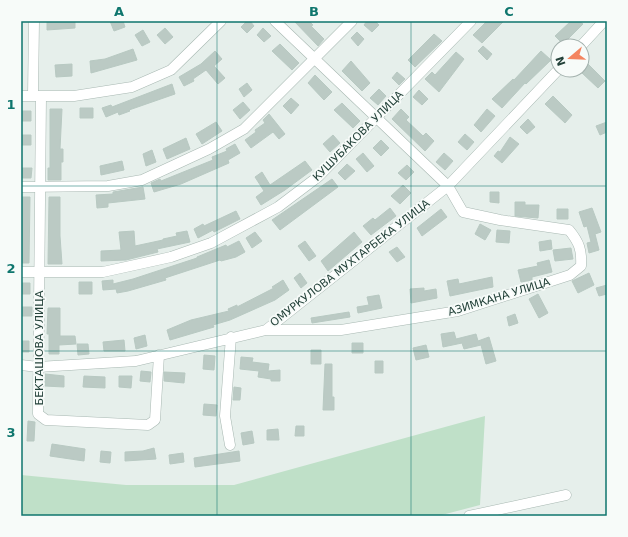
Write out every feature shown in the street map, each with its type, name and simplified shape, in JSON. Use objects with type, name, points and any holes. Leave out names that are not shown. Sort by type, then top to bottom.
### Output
[{"type":"street","name":"БЕКТАШОВА УЛИЦА","points":[[34,21],[39,187],[38,414],[46,420],[148,425],[155,420],[159,355]]},
{"type":"street","points":[[21,96],[74,96],[132,87],[171,70],[221,21]]},
{"type":"street","points":[[275,21],[448,186]]},
{"type":"street","points":[[21,187],[108,186],[142,180],[209,150],[244,129],[316,60],[352,21]]},
{"type":"street","name":"КУШУБАКОВА УЛИЦА","points":[[21,272],[103,272],[170,258],[211,243],[278,207],[319,176],[471,21]]},
{"type":"street","points":[[588,38],[604,21]]},
{"type":"street","name":"ОМУРКУЛОВА МУХТАРБЕКА УЛИЦА","points":[[21,365],[38,367],[136,361],[231,337],[266,330],[448,186],[550,78]]},
{"type":"street","name":"АЗИМКАНА УЛИЦА","points":[[266,330],[342,330],[458,311],[570,275],[581,266],[582,250],[577,239],[569,230],[500,220],[463,212],[448,186]]},
{"type":"street","points":[[230,445],[225,416],[231,337]]},
{"type":"street","points":[[469,516],[566,496]]},
{"type":"green space","points":[[485,416],[480,505],[438,516],[21,516],[21,475],[126,485],[234,485]]},
{"type":"building","points":[[47,21],[75,21],[75,28],[47,30]]},
{"type":"building","points":[[110,21],[123,21],[125,27],[114,31]]},
{"type":"building","points":[[247,21],[250,21],[254,26],[247,33],[241,27]]},
{"type":"building","points":[[294,21],[309,21],[313,25],[311,26],[324,39],[318,46]]},
{"type":"building","points":[[367,21],[375,21],[379,25],[372,32],[364,25]]},
{"type":"building","points":[[487,21],[504,21],[482,43],[473,35]]},
{"type":"building","points":[[571,21],[579,21],[583,24],[569,38],[557,38],[555,36]]},
{"type":"building","points":[[165,28],[173,37],[165,44],[157,35]]},
{"type":"building","points":[[263,28],[271,36],[264,42],[257,35]]},
{"type":"building","points":[[143,30],[150,42],[142,46],[135,35]]},
{"type":"building","points":[[357,32],[364,39],[358,46],[351,38]]},
{"type":"building","points":[[434,34],[442,41],[415,67],[408,60]]},
{"type":"building","points":[[280,44],[299,63],[292,70],[272,51]]},
{"type":"building","points":[[483,46],[492,54],[487,60],[478,51]]},
{"type":"building","points":[[133,49],[137,60],[91,73],[90,61],[105,59]]},
{"type":"building","points":[[215,51],[222,59],[214,66],[225,78],[218,84],[206,70],[193,79],[194,81],[184,86],[179,77],[201,64]]},
{"type":"building","points":[[541,51],[550,59],[550,61],[526,84],[525,83],[502,108],[492,99],[513,79],[514,80]]},
{"type":"building","points":[[456,52],[464,59],[439,92],[425,79],[432,72],[435,75]]},
{"type":"building","points":[[351,61],[370,83],[362,91],[342,71]]},
{"type":"building","points":[[72,64],[72,76],[56,77],[55,65]]},
{"type":"building","points":[[590,66],[605,81],[598,88],[587,78],[590,78]]},
{"type":"building","points":[[397,72],[405,79],[399,85],[392,78]]},
{"type":"building","points":[[315,75],[332,92],[324,100],[308,83]]},
{"type":"building","points":[[247,83],[252,90],[244,97],[239,89]]},
{"type":"building","points":[[172,84],[175,94],[119,115],[118,112],[106,117],[102,108],[111,105],[112,107]]},
{"type":"building","points":[[379,89],[386,96],[378,105],[370,98]]},
{"type":"building","points":[[419,90],[428,99],[422,105],[413,97]]},
{"type":"building","points":[[553,96],[572,115],[565,123],[545,104]]},
{"type":"building","points":[[291,98],[299,105],[291,114],[283,106]]},
{"type":"building","points":[[243,102],[250,110],[240,119],[233,110]]},
{"type":"building","points":[[342,103],[360,121],[353,128],[334,110]]},
{"type":"building","points":[[80,108],[93,108],[93,118],[80,118]]},
{"type":"building","points":[[50,109],[62,109],[60,149],[63,149],[63,162],[61,162],[61,180],[48,180],[48,168],[50,168]]},
{"type":"building","points":[[401,109],[409,117],[406,120],[423,136],[426,133],[434,141],[425,151],[392,119]]},
{"type":"building","points":[[487,109],[495,116],[481,132],[474,125]]},
{"type":"building","points":[[21,111],[31,111],[31,121],[21,121]]},
{"type":"building","points":[[269,114],[285,134],[279,139],[273,132],[251,148],[245,140],[265,123],[263,120]]},
{"type":"building","points":[[528,119],[535,127],[527,134],[520,127]]},
{"type":"building","points":[[216,122],[222,131],[202,144],[196,134]]},
{"type":"building","points":[[607,122],[607,132],[600,135],[596,126]]},
{"type":"building","points":[[465,134],[474,142],[467,150],[458,142]]},
{"type":"building","points":[[21,135],[31,135],[31,145],[21,145]]},
{"type":"building","points":[[333,135],[340,143],[330,152],[323,144]]},
{"type":"building","points":[[510,137],[519,144],[502,163],[494,156],[498,151],[500,152]]},
{"type":"building","points":[[186,138],[190,149],[167,159],[163,149]]},
{"type":"building","points":[[381,140],[389,148],[381,156],[373,148]]},
{"type":"building","points":[[235,144],[240,153],[228,160],[229,163],[181,184],[154,192],[151,183],[160,179],[161,181],[213,160],[212,157],[227,151],[226,149]]},
{"type":"building","points":[[152,150],[156,162],[146,166],[143,154]]},
{"type":"building","points":[[363,153],[374,166],[367,172],[356,159]]},
{"type":"building","points":[[444,153],[453,161],[445,170],[436,162]]},
{"type":"building","points":[[122,161],[124,170],[101,175],[100,166]]},
{"type":"building","points":[[305,161],[312,170],[285,190],[261,205],[256,197],[264,191],[255,177],[262,172],[270,185]]},
{"type":"building","points":[[347,164],[355,171],[345,180],[338,173]]},
{"type":"building","points":[[407,165],[414,172],[406,180],[398,173]]},
{"type":"building","points":[[21,168],[32,168],[31,178],[21,178]]},
{"type":"building","points":[[332,179],[338,187],[280,230],[272,220]]},
{"type":"building","points":[[403,185],[411,193],[400,204],[391,196]]},
{"type":"building","points":[[143,187],[145,199],[108,203],[108,207],[97,208],[96,195],[113,194],[113,192]]},
{"type":"building","points":[[490,192],[499,192],[499,203],[490,202]]},
{"type":"building","points":[[21,197],[30,197],[29,263],[21,263]]},
{"type":"building","points":[[49,197],[60,197],[62,264],[48,264]]},
{"type":"building","points":[[515,202],[525,202],[525,205],[539,205],[538,218],[515,216]]},
{"type":"building","points":[[390,208],[396,216],[371,235],[363,226],[373,218],[375,220]]},
{"type":"building","points":[[592,208],[601,232],[595,234],[599,250],[589,253],[587,243],[591,242],[587,226],[584,227],[579,212]]},
{"type":"building","points":[[441,209],[447,217],[422,236],[417,228]]},
{"type":"building","points":[[557,209],[568,209],[568,219],[557,219]]},
{"type":"building","points":[[236,211],[240,219],[198,238],[194,229]]},
{"type":"building","points":[[480,224],[491,230],[485,240],[475,234]]},
{"type":"building","points":[[497,230],[510,231],[509,243],[496,242]]},
{"type":"building","points":[[134,231],[135,246],[177,236],[176,233],[187,231],[190,242],[157,249],[158,252],[126,260],[101,261],[101,251],[121,250],[119,232]]},
{"type":"building","points":[[255,232],[262,241],[252,248],[246,238]]},
{"type":"building","points":[[354,232],[362,242],[328,271],[321,261]]},
{"type":"building","points":[[551,240],[552,249],[540,251],[539,242]]},
{"type":"building","points":[[239,241],[245,252],[236,257],[220,260],[165,278],[166,280],[128,291],[117,293],[116,289],[103,290],[102,281],[113,280],[113,284],[133,279],[197,258]]},
{"type":"building","points":[[305,241],[316,256],[309,261],[298,246]]},
{"type":"building","points":[[397,247],[405,257],[397,262],[389,252]]},
{"type":"building","points":[[571,248],[573,259],[555,261],[553,250]]},
{"type":"building","points":[[549,260],[552,272],[532,277],[532,280],[521,282],[518,270],[538,266],[537,263]]},
{"type":"building","points":[[300,273],[307,283],[301,288],[294,278]]},
{"type":"building","points":[[589,273],[594,285],[578,293],[572,281]]},
{"type":"building","points":[[492,277],[493,287],[450,296],[447,281],[458,279],[459,284]]},
{"type":"building","points":[[283,280],[289,290],[275,300],[230,320],[213,325],[214,327],[170,340],[167,330],[191,320],[229,311],[228,309],[237,305],[237,307],[274,288],[272,287]]},
{"type":"building","points":[[79,282],[92,282],[92,294],[79,294]]},
{"type":"building","points":[[21,283],[30,283],[30,294],[21,294]]},
{"type":"building","points":[[607,285],[607,294],[599,296],[596,288]]},
{"type":"building","points":[[424,288],[424,291],[436,289],[437,298],[411,303],[410,289]]},
{"type":"building","points":[[538,294],[548,313],[539,318],[529,299]]},
{"type":"building","points":[[379,295],[382,308],[358,313],[357,307],[369,305],[367,297]]},
{"type":"building","points":[[21,307],[32,307],[32,316],[21,316]]},
{"type":"building","points":[[48,308],[60,308],[60,336],[75,336],[76,344],[59,345],[59,354],[49,354],[49,334],[47,334]]},
{"type":"building","points":[[349,312],[350,317],[312,323],[311,318]]},
{"type":"building","points":[[515,314],[518,323],[509,326],[507,317]]},
{"type":"building","points":[[454,332],[456,339],[476,334],[478,341],[489,337],[496,361],[486,364],[481,345],[464,349],[462,343],[443,347],[441,334]]},
{"type":"building","points":[[145,335],[147,346],[136,349],[134,338]]},
{"type":"building","points":[[124,340],[125,351],[104,351],[103,342]]},
{"type":"building","points":[[21,341],[29,341],[29,352],[21,352]]},
{"type":"building","points":[[352,343],[363,343],[363,353],[352,353]]},
{"type":"building","points":[[77,344],[88,344],[89,354],[78,355]]},
{"type":"building","points":[[426,345],[429,357],[416,360],[413,348]]},
{"type":"building","points":[[311,350],[321,350],[321,364],[311,364]]},
{"type":"building","points":[[204,355],[215,356],[214,370],[203,369]]},
{"type":"building","points":[[241,357],[253,358],[252,362],[269,364],[268,371],[280,370],[280,381],[271,381],[271,379],[258,377],[259,371],[240,369]]},
{"type":"building","points":[[375,361],[383,361],[383,373],[375,373]]},
{"type":"building","points":[[325,364],[332,364],[332,397],[334,397],[334,410],[323,410]]},
{"type":"building","points":[[141,371],[151,372],[150,382],[140,381]]},
{"type":"building","points":[[164,372],[185,373],[184,383],[164,381]]},
{"type":"building","points":[[45,374],[64,376],[64,387],[45,386]]},
{"type":"building","points":[[84,376],[105,377],[105,388],[83,387]]},
{"type":"building","points":[[119,376],[132,376],[131,388],[119,387]]},
{"type":"building","points":[[234,387],[241,388],[240,400],[233,400]]},
{"type":"building","points":[[204,404],[217,405],[216,416],[203,415]]},
{"type":"building","points":[[28,421],[35,422],[34,441],[27,441]]},
{"type":"building","points":[[296,426],[304,426],[304,436],[295,436]]},
{"type":"building","points":[[278,429],[279,440],[267,440],[267,430]]},
{"type":"building","points":[[252,431],[254,443],[243,445],[241,433]]},
{"type":"building","points":[[52,444],[85,449],[84,461],[50,456]]},
{"type":"building","points":[[154,448],[156,459],[125,461],[125,452],[143,451]]},
{"type":"building","points":[[101,451],[111,452],[110,463],[100,462]]},
{"type":"building","points":[[239,451],[240,461],[195,467],[194,458]]},
{"type":"building","points":[[183,453],[184,462],[170,464],[169,455]]}]
